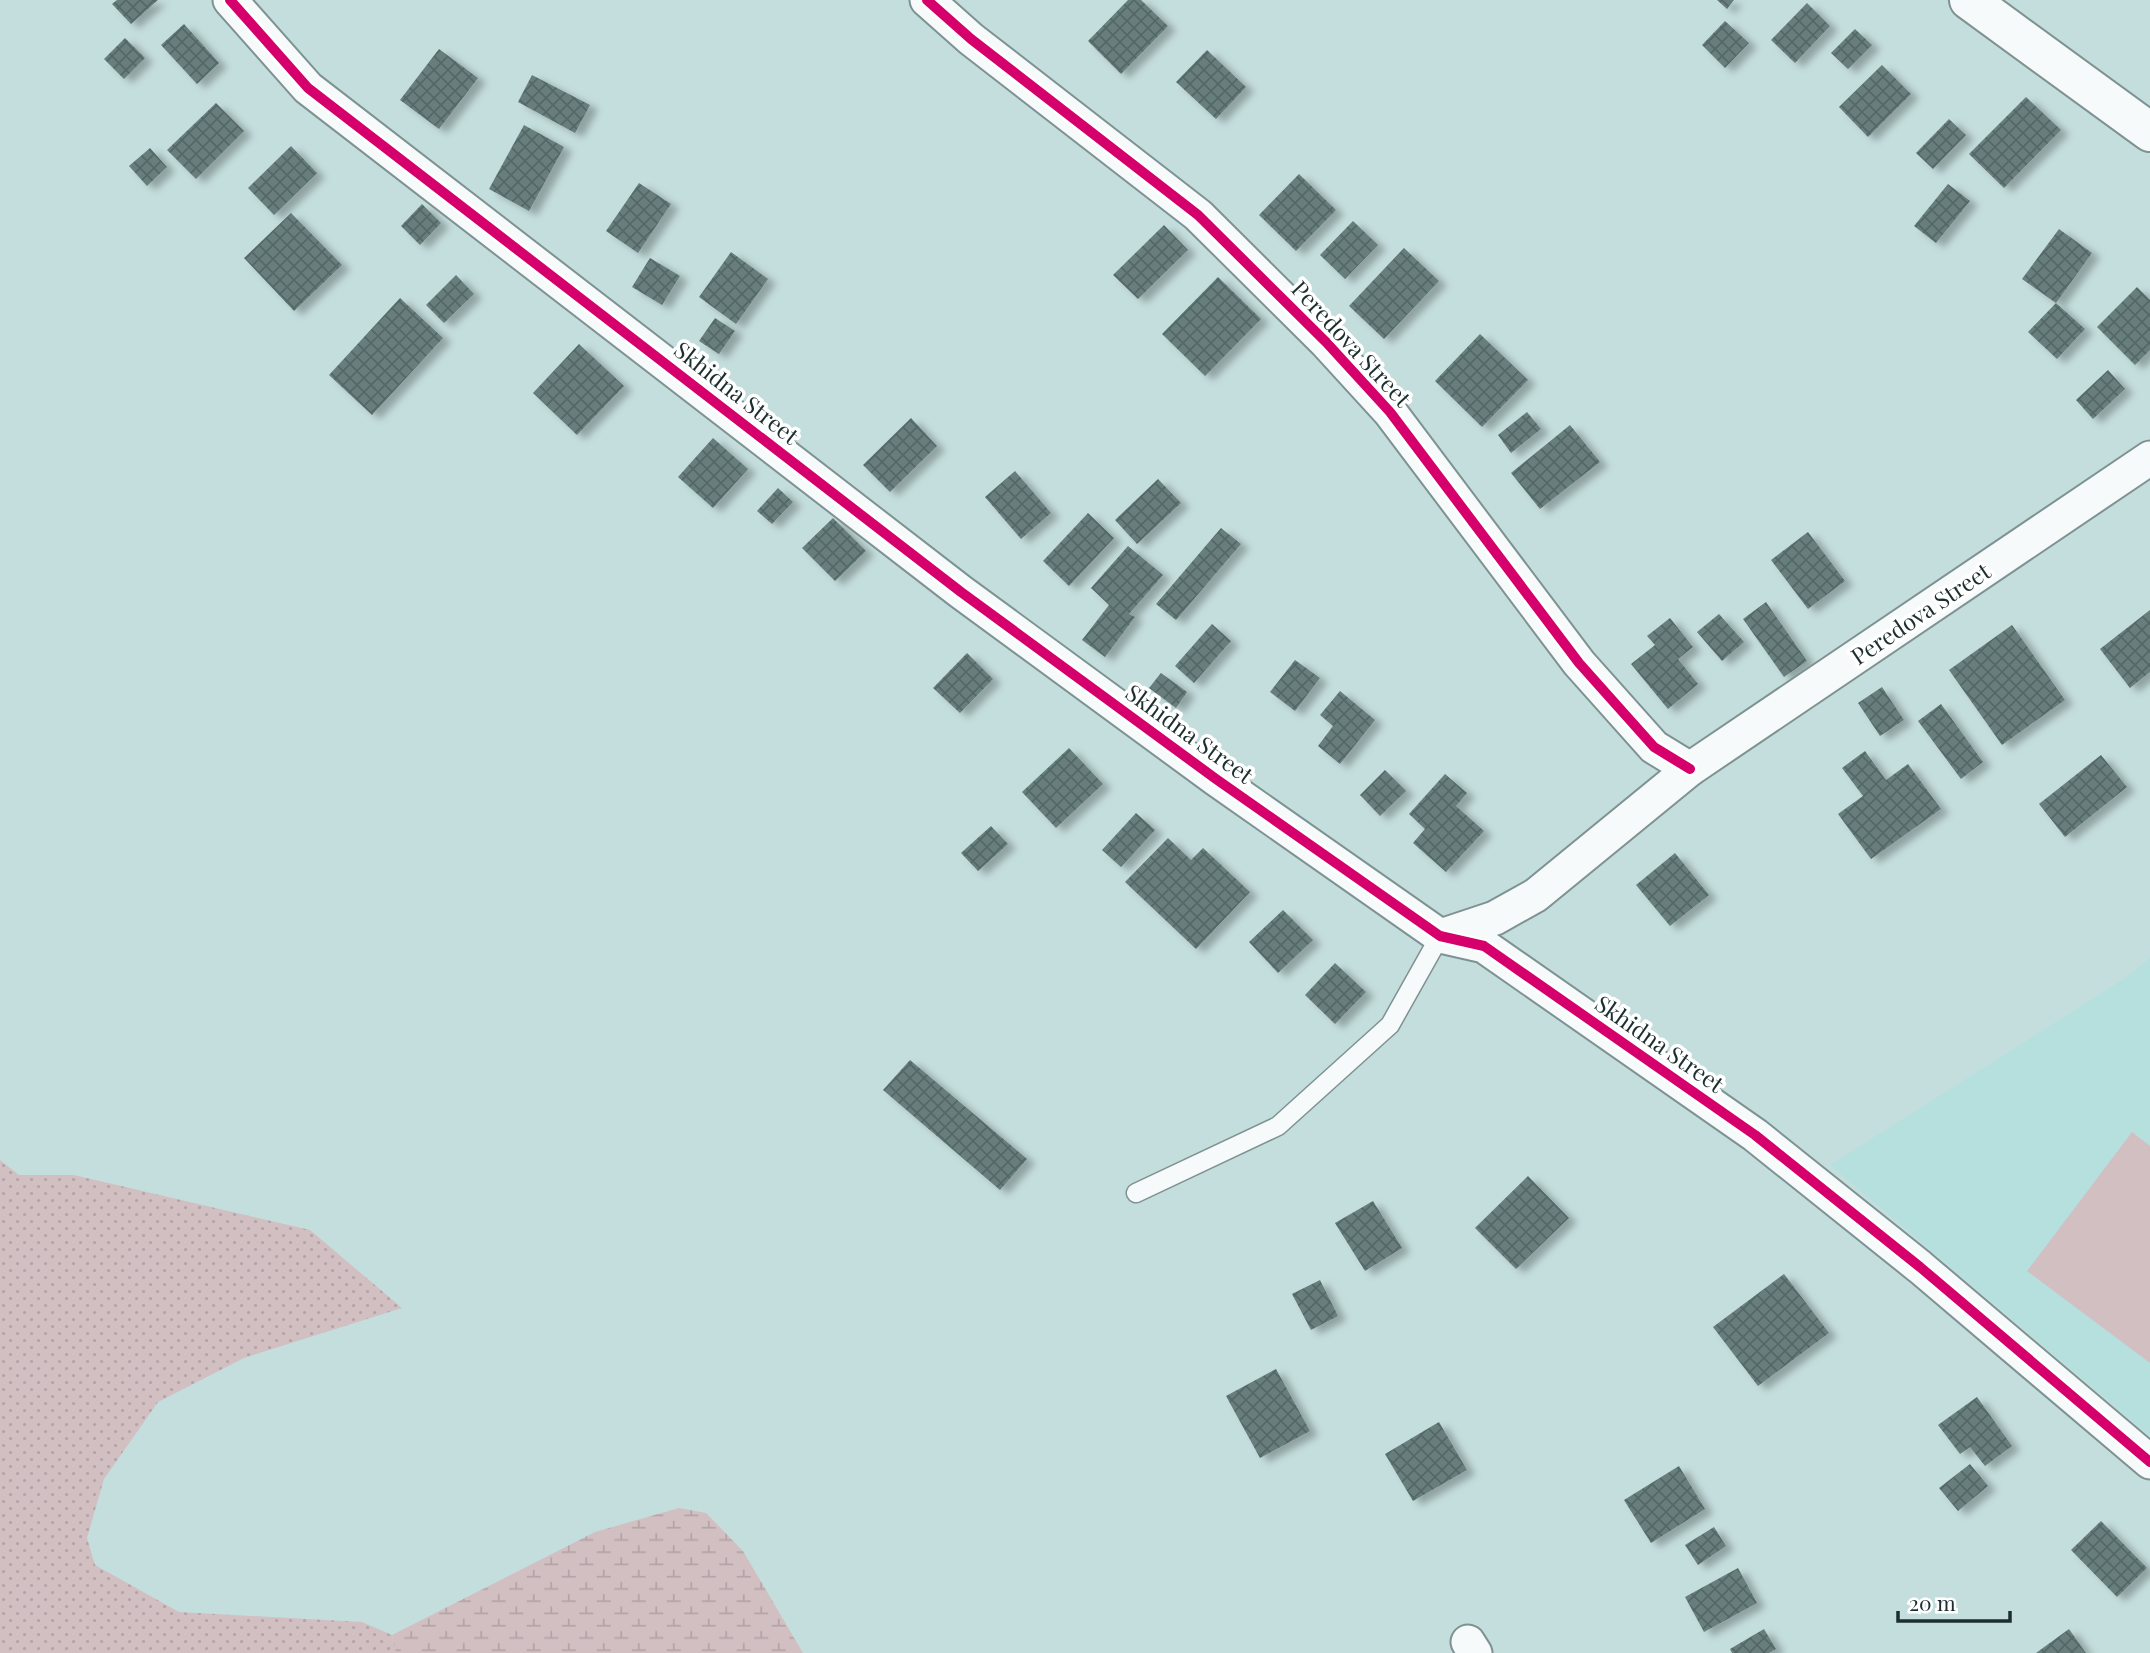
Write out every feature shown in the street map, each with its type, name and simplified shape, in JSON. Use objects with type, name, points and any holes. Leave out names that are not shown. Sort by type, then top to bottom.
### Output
[{"type":"street","name":"Skhidna Street","points":[[230,0],[319,96],[961,592],[1216,779],[1440,936],[1484,946],[1755,1135],[1920,1267],[2150,1462]]},
{"type":"street","name":"Peredova Street","points":[[928,0],[971,40],[1198,215],[1326,342],[1390,412],[1579,663],[1654,747],[1690,769]]},
{"type":"street","points":[[1969,0],[2150,132]]},
{"type":"street","name":"Peredova Street","points":[[1440,936],[1495,918],[1536,895],[1690,769],[2150,458]]},
{"type":"lane","points":[[1136,1193],[1278,1126],[1391,1025],[1440,936]]},
{"type":"shaded area","points":[[2150,958],[2150,1436],[1830,1165],[2124,979]]},
{"type":"green space","points":[[2132,1132],[2150,1146],[2150,1363],[2027,1271]]},
{"type":"green space","points":[[0,1160],[19,1175],[74,1175],[310,1230],[402,1308],[244,1358],[158,1402],[104,1479],[87,1538],[95,1565],[179,1612],[362,1622],[392,1635],[396,1653],[0,1653]]},
{"type":"green space","points":[[679,1508],[706,1513],[743,1551],[803,1653],[396,1653],[392,1635],[595,1532]]},
{"type":"building","points":[[117,0],[158,0],[131,24],[112,4]]},
{"type":"building","points":[[1128,0],[1141,0],[1168,26],[1121,74],[1088,41]]},
{"type":"building","points":[[1717,0],[1734,0],[1727,9]]},
{"type":"building","points":[[1807,3],[1830,26],[1795,63],[1771,40]]},
{"type":"building","points":[[1725,21],[1749,43],[1725,68],[1702,45]]},
{"type":"building","points":[[184,24],[219,63],[197,84],[161,45]]},
{"type":"building","points":[[1855,29],[1872,45],[1848,69],[1831,53]]},
{"type":"building","points":[[125,38],[145,58],[124,79],[104,59]]},
{"type":"building","points":[[439,49],[478,78],[439,129],[400,100]]},
{"type":"building","points":[[1207,50],[1246,87],[1216,119],[1176,82]]},
{"type":"building","points":[[1882,65],[1911,94],[1868,137],[1839,107]]},
{"type":"building","points":[[532,75],[590,105],[575,133],[518,102]]},
{"type":"building","points":[[2026,97],[2061,130],[2004,188],[1969,154]]},
{"type":"building","points":[[216,103],[244,131],[196,179],[167,150]]},
{"type":"building","points":[[1949,119],[1966,135],[1933,169],[1916,153]]},
{"type":"building","points":[[524,125],[564,147],[529,211],[489,189]]},
{"type":"building","points":[[291,146],[317,173],[274,215],[248,188]]},
{"type":"building","points":[[150,148],[167,167],[147,186],[129,166]]},
{"type":"building","points":[[1299,174],[1336,210],[1296,251],[1259,215]]},
{"type":"building","points":[[639,183],[671,204],[638,253],[606,231]]},
{"type":"building","points":[[1948,184],[1970,201],[1936,243],[1914,226]]},
{"type":"building","points":[[422,204],[441,223],[420,245],[401,226]]},
{"type":"building","points":[[291,213],[342,265],[294,311],[244,258]]},
{"type":"building","points":[[1353,221],[1378,245],[1345,279],[1320,255]]},
{"type":"building","points":[[1164,225],[1188,250],[1138,299],[1113,275]]},
{"type":"building","points":[[2059,229],[2092,253],[2056,303],[2022,279]]},
{"type":"building","points":[[1404,248],[1439,281],[1384,339],[1349,306]]},
{"type":"building","points":[[731,252],[768,279],[736,324],[699,297]]},
{"type":"building","points":[[650,258],[680,276],[662,305],[632,287]]},
{"type":"building","points":[[456,275],[474,294],[444,323],[426,305]]},
{"type":"building","points":[[1218,277],[1261,319],[1205,376],[1162,334]]},
{"type":"building","points":[[2137,287],[2150,300],[2150,350],[2135,365],[2097,327]]},
{"type":"building","points":[[400,298],[443,338],[372,415],[329,375]]},
{"type":"building","points":[[2056,303],[2085,329],[2057,359],[2028,332]]},
{"type":"building","points":[[715,318],[735,331],[719,354],[699,341]]},
{"type":"building","points":[[1480,334],[1528,380],[1482,427],[1435,381]]},
{"type":"building","points":[[579,344],[624,386],[577,435],[533,393]]},
{"type":"building","points":[[2108,370],[2125,389],[2093,419],[2076,400]]},
{"type":"building","points":[[1527,412],[1541,429],[1511,453],[1498,435]]},
{"type":"building","points":[[911,418],[937,446],[890,492],[863,465]]},
{"type":"building","points":[[1570,425],[1600,462],[1540,509],[1511,473]]},
{"type":"building","points":[[713,438],[748,469],[713,508],[678,477]]},
{"type":"building","points":[[1015,471],[1051,513],[1021,539],[985,497]]},
{"type":"building","points":[[1158,479],[1181,503],[1137,544],[1115,520]]},
{"type":"building","points":[[778,488],[793,502],[772,524],[757,511]]},
{"type":"building","points":[[1088,513],[1114,538],[1069,586],[1043,561]]},
{"type":"building","points":[[833,518],[866,551],[835,581],[802,548]]},
{"type":"building","points":[[1221,528],[1241,544],[1176,620],[1156,604]]},
{"type":"building","points":[[1808,532],[1845,581],[1808,609],[1771,560]]},
{"type":"building","points":[[1128,546],[1163,575],[1129,614],[1135,617],[1105,657],[1082,640],[1109,605],[1091,588]]},
{"type":"building","points":[[1766,602],[1807,661],[1784,677],[1743,619]]},
{"type":"building","points":[[2150,610],[2150,672],[2130,688],[2100,649]]},
{"type":"building","points":[[1719,614],[1744,642],[1722,661],[1697,632]]},
{"type":"building","points":[[1670,618],[1693,647],[1678,659],[1698,684],[1668,709],[1631,664],[1655,645],[1647,636]]},
{"type":"building","points":[[1212,624],[1231,641],[1194,683],[1175,666]]},
{"type":"building","points":[[2012,625],[2065,700],[2002,745],[1949,670]]},
{"type":"building","points":[[967,653],[993,679],[960,713],[933,688]]},
{"type":"building","points":[[1295,660],[1320,678],[1295,711],[1270,692]]},
{"type":"building","points":[[1161,673],[1187,692],[1176,708],[1149,688]]},
{"type":"building","points":[[1882,687],[1904,720],[1880,736],[1858,703]]},
{"type":"building","points":[[1340,691],[1375,720],[1340,764],[1318,746],[1333,726],[1320,715]]},
{"type":"building","points":[[1941,704],[1983,762],[1961,779],[1918,721]]},
{"type":"building","points":[[1069,748],[1103,784],[1056,828],[1022,792]]},
{"type":"building","points":[[1865,751],[1886,780],[1908,764],[1941,809],[1871,859],[1838,814],[1863,796],[1842,768]]},
{"type":"building","points":[[2101,755],[2127,787],[2065,837],[2039,804]]},
{"type":"building","points":[[1385,770],[1406,791],[1380,816],[1360,795]]},
{"type":"building","points":[[1445,774],[1467,793],[1456,806],[1484,831],[1446,872],[1413,843],[1425,829],[1409,814]]},
{"type":"building","points":[[1136,813],[1155,830],[1121,867],[1102,850]]},
{"type":"building","points":[[991,826],[1008,844],[978,871],[961,853]]},
{"type":"building","points":[[1168,838],[1191,860],[1203,848],[1250,892],[1196,949],[1125,882]]},
{"type":"building","points":[[1675,853],[1709,895],[1670,926],[1636,885]]},
{"type":"building","points":[[1283,910],[1313,940],[1278,973],[1249,942]]},
{"type":"building","points":[[1335,963],[1366,992],[1335,1024],[1305,995]]},
{"type":"building","points":[[910,1060],[1027,1159],[1000,1190],[883,1090]]},
{"type":"building","points":[[1528,1176],[1569,1218],[1516,1269],[1475,1228]]},
{"type":"building","points":[[1373,1201],[1402,1248],[1365,1271],[1335,1223]]},
{"type":"building","points":[[1784,1274],[1829,1333],[1758,1386],[1713,1327]]},
{"type":"building","points":[[1320,1280],[1338,1316],[1311,1330],[1292,1294]]},
{"type":"building","points":[[1276,1369],[1310,1431],[1260,1458],[1226,1396]]},
{"type":"building","points":[[1977,1397],[2012,1446],[1985,1466],[1970,1447],[1960,1454],[1938,1425]]},
{"type":"building","points":[[1439,1422],[1467,1470],[1413,1501],[1385,1454]]},
{"type":"building","points":[[1970,1464],[1988,1486],[1958,1511],[1939,1488]]},
{"type":"building","points":[[1679,1466],[1705,1509],[1651,1543],[1624,1500]]},
{"type":"building","points":[[2101,1521],[2147,1568],[2117,1597],[2071,1550]]},
{"type":"building","points":[[1714,1527],[1726,1546],[1698,1565],[1685,1545]]},
{"type":"building","points":[[1738,1568],[1757,1603],[1704,1632],[1685,1597]]},
{"type":"building","points":[[1764,1629],[1776,1649],[1769,1653],[1732,1653],[1730,1649]]},
{"type":"building","points":[[2069,1629],[2086,1653],[2036,1653]]},
{"type":"cycle path","points":[[230,0],[308,88],[961,592],[1216,779],[1440,936],[1484,946],[1755,1135],[1920,1267],[2150,1462]]},
{"type":"cycle path","points":[[927,0],[971,39],[1198,215],[1326,342],[1390,412],[1579,663],[1654,747],[1690,769]]}]
